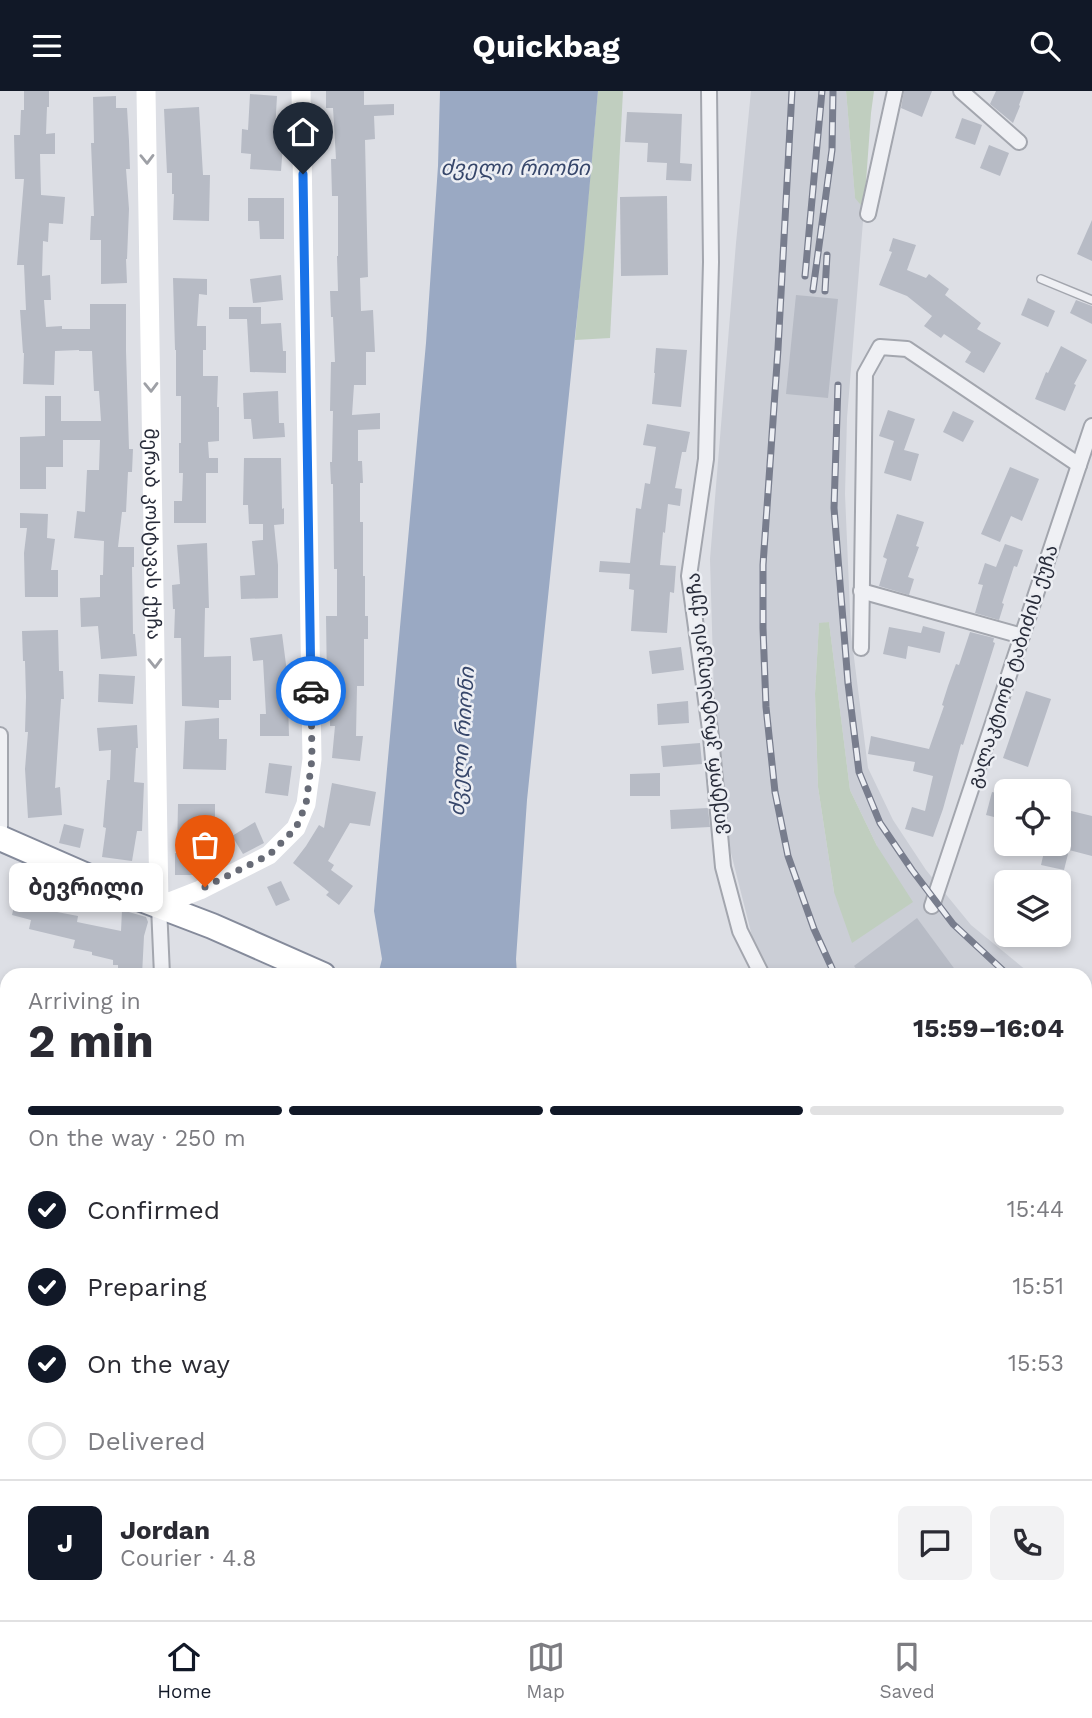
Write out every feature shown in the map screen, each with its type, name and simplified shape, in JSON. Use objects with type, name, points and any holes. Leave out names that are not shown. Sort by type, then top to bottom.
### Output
[{"type":"highway","points":[[0,839],[309,968]]},
{"type":"street","name":"მერაბ კოსტავას ქუჩა","points":[[146,91],[162,968]]},
{"type":"street","points":[[159,906],[205,887],[269,855],[296,828],[306,804],[312,759],[301,91]]},
{"type":"street","name":"ვიქტორ კრატასიუკის ქუჩა","points":[[709,91],[711,262],[706,459],[689,576],[711,737],[723,867],[740,932],[758,968]]},
{"type":"street","points":[[868,214],[895,91]]},
{"type":"street","points":[[961,91],[1019,142]]},
{"type":"street","points":[[861,648],[865,374],[880,347],[907,349],[1079,465]]},
{"type":"street","name":"გალაკტიონ ტაბიძის ქუჩა","points":[[932,905],[1092,426]]},
{"type":"street","points":[[861,591],[1022,636]]},
{"type":"street","points":[[0,735],[0,839]]},
{"type":"street","points":[[205,887],[203,910],[212,926]]},
{"type":"lane","points":[[1041,279],[1092,300]]},
{"type":"shaded area","points":[[751,91],[846,91],[855,197],[864,209],[847,418],[845,494],[851,634],[868,768],[893,820],[926,870],[971,925],[994,944],[994,947],[998,947],[1023,968],[767,968],[754,944],[729,845],[714,697],[710,559]],"holes":[[[829,622],[850,790],[877,846],[834,892],[818,787],[815,694],[819,624]]]},
{"type":"green space","points":[[598,91],[623,91],[610,338],[575,340]]},
{"type":"green space","points":[[846,91],[874,91],[864,209],[855,198]]},
{"type":"green space","points":[[829,622],[850,790],[877,846],[913,902],[852,943],[834,892],[818,787],[815,694],[819,623]]},
{"type":"water","name":"ძველი რიონი","points":[[440,91],[598,91],[527,800],[517,968],[380,968],[382,959],[374,911],[426,343],[438,166]]},
{"type":"building","points":[[24,91],[49,91],[46,134],[55,133],[55,154],[40,154],[41,195],[65,197],[63,224],[49,223],[48,242],[43,241],[42,276],[50,275],[51,300],[44,300],[46,327],[90,329],[90,304],[126,304],[129,449],[133,449],[132,472],[128,472],[126,512],[122,512],[118,547],[134,547],[133,634],[137,656],[101,659],[98,626],[81,627],[80,598],[100,597],[100,575],[103,575],[104,541],[74,538],[77,511],[85,512],[87,470],[99,470],[100,440],[63,440],[63,467],[46,467],[46,489],[20,489],[20,437],[45,436],[45,396],[61,396],[61,421],[101,421],[99,391],[94,391],[92,351],[55,351],[54,385],[23,384],[24,353],[20,310],[26,310],[24,265],[17,265],[24,179],[15,179],[14,135],[20,135]]},
{"type":"building","points":[[326,91],[364,91],[364,105],[394,104],[394,115],[374,116],[375,139],[365,140],[368,277],[360,278],[361,311],[373,310],[375,352],[366,352],[366,385],[354,385],[352,415],[380,413],[380,429],[358,430],[358,461],[362,461],[363,483],[360,483],[360,522],[363,522],[365,616],[368,616],[368,639],[364,639],[364,686],[357,686],[356,736],[363,736],[360,761],[332,758],[335,726],[330,726],[331,685],[327,685],[326,616],[337,616],[337,569],[334,569],[333,484],[330,462],[333,411],[330,411],[331,362],[335,362],[330,291],[338,291],[338,196],[332,196],[331,159],[336,159],[333,108],[326,108]]},
{"type":"building","points":[[904,91],[932,91],[922,117],[901,108]]},
{"type":"building","points":[[996,91],[1024,91],[1013,123],[990,104]]},
{"type":"building","points":[[250,94],[277,96],[275,131],[284,132],[281,171],[250,169],[251,154],[241,153],[242,129],[248,130]]},
{"type":"building","points":[[116,96],[116,108],[127,108],[129,141],[130,169],[126,169],[129,209],[127,283],[101,284],[101,240],[90,240],[91,216],[94,216],[91,143],[94,143],[93,97]]},
{"type":"building","points":[[199,107],[203,175],[210,175],[209,221],[173,220],[174,194],[172,173],[167,173],[164,109]]},
{"type":"building","points":[[627,112],[682,114],[680,163],[692,164],[691,181],[666,180],[667,163],[647,162],[648,143],[625,142]]},
{"type":"building","points":[[962,118],[982,125],[975,145],[955,138]]},
{"type":"building","points":[[989,145],[1009,153],[1000,176],[980,168]]},
{"type":"building","points":[[667,196],[668,275],[621,276],[620,197]]},
{"type":"building","points":[[248,198],[284,198],[284,239],[260,239],[259,221],[248,221]]},
{"type":"building","points":[[1092,220],[1092,261],[1077,254]]},
{"type":"building","points":[[893,238],[916,245],[907,270],[926,278],[929,274],[949,289],[945,295],[981,323],[977,329],[1001,343],[984,373],[965,362],[971,352],[944,334],[941,338],[924,326],[932,316],[907,296],[879,285],[892,252],[889,251]]},
{"type":"building","points":[[281,275],[283,300],[253,303],[250,279]]},
{"type":"building","points":[[173,278],[207,279],[207,295],[199,294],[197,326],[206,326],[203,376],[218,376],[219,441],[208,442],[209,458],[218,458],[218,473],[206,473],[206,523],[174,523],[174,501],[182,501],[183,473],[179,473],[181,396],[176,396]]},
{"type":"building","points":[[796,295],[838,299],[828,398],[786,394]]},
{"type":"building","points":[[1028,298],[1055,311],[1048,327],[1021,315]]},
{"type":"building","points":[[1076,300],[1092,306],[1092,324],[1070,313]]},
{"type":"building","points":[[229,307],[261,307],[261,324],[281,323],[283,351],[286,351],[286,373],[250,372],[247,319],[229,319]]},
{"type":"building","points":[[1061,346],[1087,360],[1074,384],[1076,385],[1065,411],[1035,399]]},
{"type":"building","points":[[656,348],[687,350],[681,407],[652,404]]},
{"type":"building","points":[[278,391],[279,423],[284,423],[285,437],[253,439],[251,419],[244,419],[243,393]]},
{"type":"building","points":[[888,410],[915,419],[904,450],[919,454],[911,481],[884,473],[894,441],[879,436]]},
{"type":"building","points":[[953,411],[974,421],[963,442],[943,432]]},
{"type":"building","points":[[647,424],[690,432],[686,452],[682,452],[675,488],[682,489],[680,506],[668,504],[665,533],[663,532],[660,565],[676,566],[674,593],[670,592],[667,633],[631,631],[634,590],[629,589],[630,574],[599,572],[600,561],[630,563],[636,508],[641,509],[645,483],[650,484],[656,447],[643,445]]},
{"type":"building","points":[[244,458],[281,458],[284,524],[274,525],[278,598],[241,599],[240,576],[255,575],[252,541],[263,540],[263,524],[249,524],[248,505],[243,505]]},
{"type":"building","points":[[1010,467],[1039,479],[1022,521],[1011,516],[1000,542],[981,534]]},
{"type":"building","points":[[20,513],[48,514],[47,538],[55,539],[51,570],[58,570],[58,597],[25,597],[24,553],[27,528],[20,528]]},
{"type":"building","points":[[897,514],[924,522],[916,546],[919,547],[908,577],[914,579],[909,595],[879,586],[887,559],[883,557]]},
{"type":"building","points":[[207,543],[209,608],[205,608],[204,657],[231,656],[231,700],[219,700],[219,708],[182,706],[181,638],[174,638],[172,585],[180,584],[177,545]]},
{"type":"building","points":[[1005,544],[1023,550],[1017,567],[1014,566],[999,620],[975,613],[983,585],[978,584],[985,563],[996,567]]},
{"type":"building","points":[[923,626],[945,632],[940,653],[908,646],[906,659],[883,654],[889,627],[921,633]]},
{"type":"building","points":[[58,630],[59,671],[63,671],[64,699],[61,699],[55,788],[60,787],[62,815],[28,818],[25,769],[28,732],[25,732],[25,661],[22,631]]},
{"type":"building","points":[[970,632],[994,638],[995,643],[933,837],[905,829],[912,807],[925,811],[933,776],[913,771],[915,762],[868,754],[871,736],[929,749],[948,686],[956,664],[959,665]]},
{"type":"building","points":[[282,634],[287,672],[293,672],[294,702],[288,702],[289,736],[260,736],[260,714],[266,714],[263,660],[253,661],[250,638]]},
{"type":"building","points":[[681,647],[684,670],[652,674],[649,651]]},
{"type":"building","points":[[99,674],[135,676],[133,704],[98,702]]},
{"type":"building","points":[[1026,691],[1051,699],[1028,767],[1003,758]]},
{"type":"building","points":[[688,701],[689,723],[658,725],[657,704]]},
{"type":"building","points":[[219,718],[219,739],[227,739],[226,770],[183,769],[185,721]]},
{"type":"building","points":[[137,725],[138,748],[134,782],[144,783],[142,831],[137,831],[132,861],[102,857],[111,750],[99,751],[97,728]]},
{"type":"building","points":[[700,743],[702,764],[663,767],[661,746]]},
{"type":"building","points":[[269,763],[292,766],[288,796],[265,793]]},
{"type":"building","points":[[660,773],[660,796],[630,796],[630,774]]},
{"type":"building","points":[[332,783],[376,792],[370,826],[350,823],[328,861],[334,865],[331,870],[353,886],[339,905],[326,895],[329,892],[293,863],[319,825],[324,828]]},
{"type":"building","points":[[992,792],[994,792],[994,817],[986,815]]},
{"type":"building","points":[[178,804],[215,804],[215,828],[206,828],[206,853],[230,853],[230,861],[203,875],[175,875]]},
{"type":"building","points":[[708,808],[710,827],[671,829],[670,810]]},
{"type":"building","points":[[1071,811],[1092,816],[1092,856],[1071,851]]},
{"type":"building","points":[[255,822],[264,843],[243,854],[232,836]]},
{"type":"building","points":[[64,824],[84,829],[80,848],[59,843]]},
{"type":"building","points":[[1043,856],[1068,856],[1064,870],[1041,865]]},
{"type":"building","points":[[26,873],[39,877],[31,907],[78,916],[77,922],[121,931],[122,910],[146,917],[148,922],[144,936],[142,968],[118,968],[118,965],[113,965],[113,960],[73,948],[75,940],[29,929],[31,920],[12,915],[16,898],[19,899]]},
{"type":"building","points":[[281,881],[290,900],[276,906],[267,887]]},
{"type":"building","points":[[917,918],[954,968],[856,968],[854,966]]},
{"type":"railway","points":[[792,91],[763,565],[766,707],[775,792],[788,856],[814,929],[832,968]]},
{"type":"railway","points":[[805,276],[822,91]]},
{"type":"railway","points":[[813,290],[832,150],[833,92]]},
{"type":"railway","points":[[825,291],[827,255]]},
{"type":"railway","points":[[838,385],[834,508],[848,683],[859,772],[880,823],[912,870],[953,924],[1000,968]]},
{"type":"way so far","points":[[205,887],[269,855],[296,828],[306,804],[312,759],[311,691]]},
{"type":"place","name":"ბევრილი","points":[[205,887]]},
{"type":"route","points":[[303,174],[311,691]]}]
